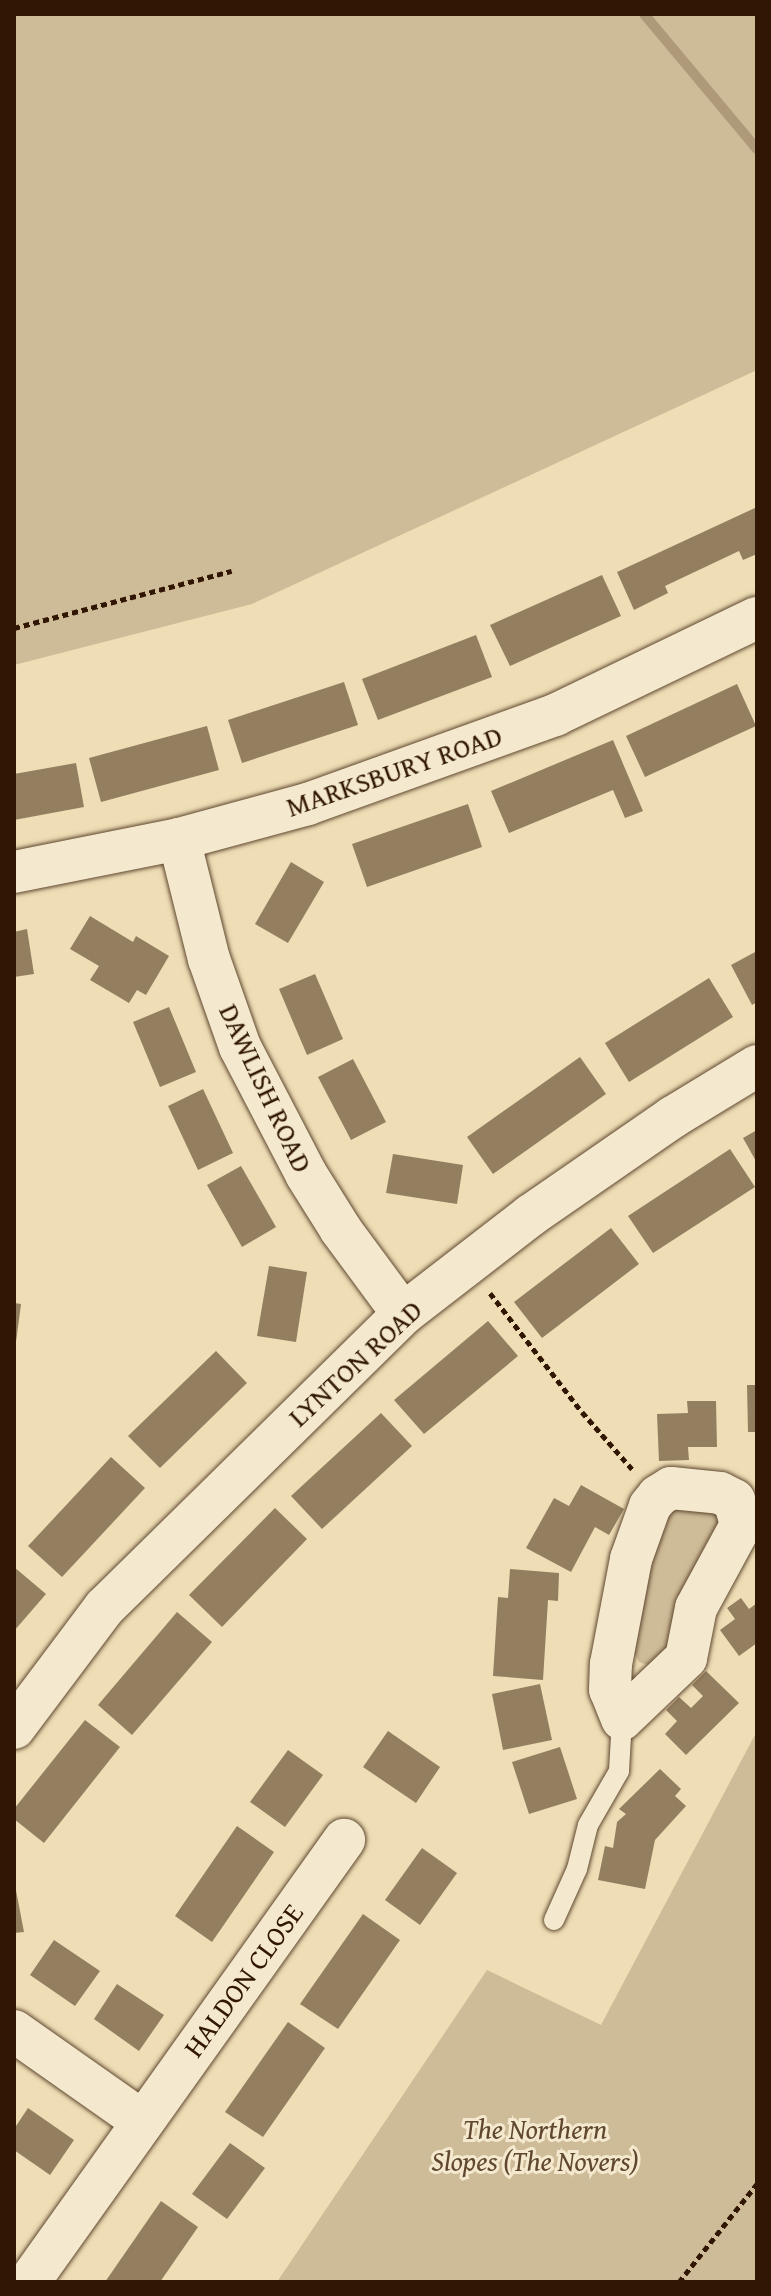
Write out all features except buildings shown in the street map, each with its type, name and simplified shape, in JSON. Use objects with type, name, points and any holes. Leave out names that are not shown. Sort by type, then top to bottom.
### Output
[{"type":"street","name":"MARKSBURY ROAD","points":[[14,872],[179,839],[308,804],[555,715],[757,618]]},
{"type":"street","name":"DAWLISH ROAD","points":[[179,839],[209,959],[240,1047],[306,1174],[341,1230],[403,1314]]},
{"type":"street","name":"LYNTON ROAD","points":[[14,1728],[105,1607],[403,1314],[531,1215],[673,1117],[757,1066]]},
{"type":"street","points":[[671,1488],[745,1493],[741,1525],[696,1608],[686,1658],[622,1719],[610,1690],[611,1664],[631,1559],[650,1506],[671,1488]]},
{"type":"street","name":"HALDON CLOSE","points":[[29,2282],[344,1840]]},
{"type":"street","points":[[14,2031],[142,2121]]},
{"type":"lane","points":[[554,1920],[577,1869],[588,1825],[619,1771],[622,1719]]},
{"type":"path","points":[[14,628],[232,571]]},
{"type":"path","points":[[468,1263],[617,1453]]},
{"type":"path","points":[[679,2282],[757,2184]]},
{"type":"green space","points":[[14,14],[757,14],[757,370],[252,604],[14,665]]},
{"type":"green space","points":[[675,1506],[715,1513],[721,1522],[673,1653],[653,1667],[639,1662],[632,1648],[633,1636],[664,1517]]},
{"type":"green space","name":"The Northern Slopes (The Novers)","points":[[757,1731],[757,2282],[277,2282],[487,1970],[601,2025]]},
{"type":"waterway","points":[[644,14],[757,149]]}]
